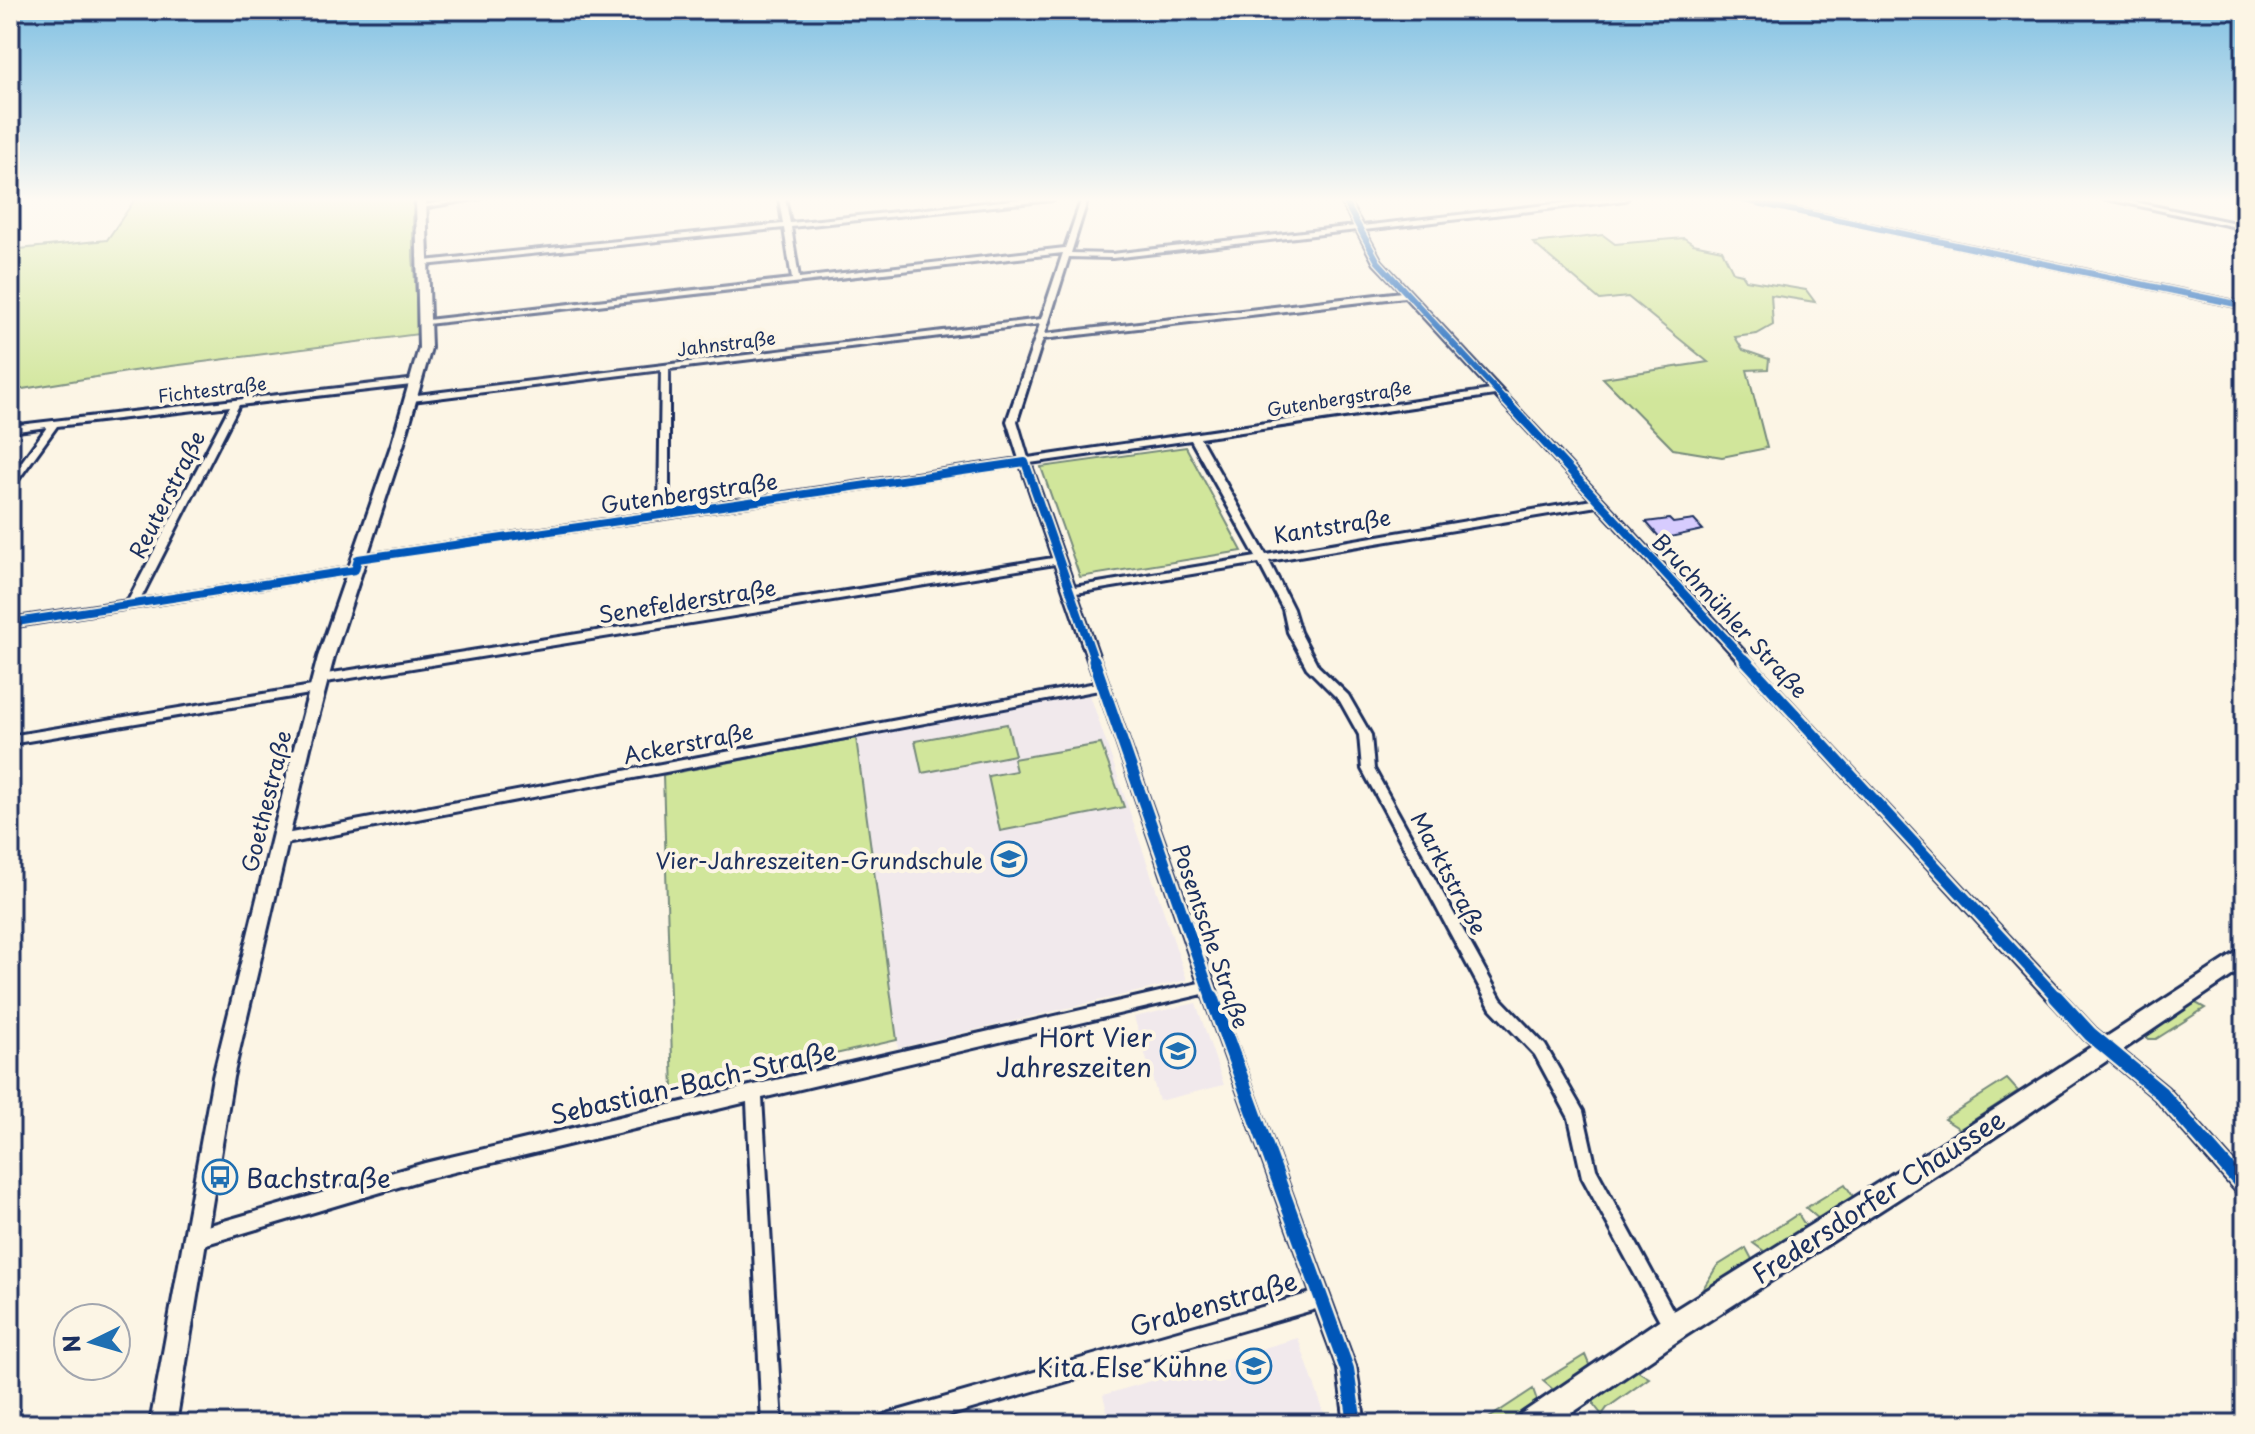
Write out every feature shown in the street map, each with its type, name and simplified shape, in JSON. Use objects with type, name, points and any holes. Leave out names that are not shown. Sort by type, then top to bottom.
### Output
[{"type":"main road","name":"Fredersdorfer Chaussee","points":[[1531,1424],[1675,1326],[1978,1134],[2236,963]]},
{"type":"street","name":"Goethestraße","points":[[163,1424],[223,1077],[280,840],[319,684],[412,398],[425,348],[424,265]]},
{"type":"street","points":[[793,265],[796,280]]},
{"type":"street","points":[[427,322],[947,265]]},
{"type":"street","name":"Posentsche Straße","points":[[1062,265],[1012,421],[1208,987],[1347,1369],[1355,1424]]},
{"type":"street","name":"Bruchmühler Straße","points":[[1381,265],[2090,1034],[2161,1093],[2245,1188]]},
{"type":"street","points":[[2051,265],[2245,306]]},
{"type":"street","points":[[1038,337],[1407,294]]},
{"type":"street","name":"Jahnstraße","points":[[412,398],[1045,321]]},
{"type":"street","name":"Gutenbergstraße","points":[[664,515],[665,367]]},
{"type":"street","name":"Fichtestraße","points":[[10,429],[417,382]]},
{"type":"street","name":"Gutenbergstraße","points":[[10,623],[664,515],[1497,392]]},
{"type":"street","name":"Reuterstraße","points":[[132,604],[236,403]]},
{"type":"street","points":[[10,485],[54,424]]},
{"type":"street","name":"Marktstraße","points":[[1195,438],[1288,609],[1294,632],[1313,668],[1344,698],[1365,735],[1368,769],[1496,1004],[1540,1050],[1577,1116],[1588,1171],[1675,1326]]},
{"type":"street","name":"Kantstraße","points":[[1071,591],[1600,502]]},
{"type":"street","name":"Senefelderstraße","points":[[10,740],[319,684],[1060,560]]},
{"type":"street","name":"Ackerstraße","points":[[280,840],[1104,685]]},
{"type":"street","name":"Sebastian-Bach-Straße","points":[[193,1239],[425,1171],[1208,987]]},
{"type":"street","points":[[754,1092],[772,1424]]},
{"type":"street","name":"Grabenstraße","points":[[887,1424],[1322,1299]]},
{"type":"shaded area","name":"Vier-Jahreszeiten-Grundschule","points":[[1090,695],[1187,980],[898,1048],[856,738]]},
{"type":"shaded area","name":"Hort Vier Jahreszeiten","points":[[1196,1003],[1224,1085],[1159,1101],[1134,1017]]},
{"type":"shaded area","name":"Kita Else Kühne","points":[[1298,1338],[1328,1424],[1110,1424],[1103,1395]]},
{"type":"green space","points":[[10,265],[414,265],[419,334],[133,371],[10,391]]},
{"type":"green space","points":[[1559,265],[1729,265],[1733,272],[1742,274],[1746,280],[1806,290],[1815,302],[1771,295],[1773,325],[1757,334],[1735,337],[1743,350],[1769,359],[1768,369],[1747,370],[1767,448],[1722,457],[1673,449],[1603,378],[1708,362],[1628,297],[1600,300]]},
{"type":"green space","points":[[1186,447],[1242,551],[1080,577],[1041,467]]},
{"type":"green space","points":[[1007,724],[1015,755],[922,773],[915,741]]},
{"type":"green space","points":[[856,738],[897,1040],[673,1091],[663,775]]},
{"type":"green space","points":[[1101,744],[1124,807],[1000,831],[988,776],[1016,771],[1013,759]]},
{"type":"green space","points":[[2194,1002],[2205,1008],[2156,1039],[2149,1039],[2143,1034]]},
{"type":"green space","points":[[2007,1079],[2018,1091],[1960,1129],[1944,1119]]},
{"type":"green space","points":[[1845,1184],[1854,1198],[1820,1220],[1806,1208]]},
{"type":"green space","points":[[1798,1214],[1807,1228],[1768,1254],[1753,1243]]},
{"type":"green space","points":[[1746,1248],[1754,1263],[1699,1295],[1717,1266]]},
{"type":"green space","points":[[1585,1355],[1591,1369],[1556,1392],[1543,1381]]},
{"type":"green space","points":[[1636,1370],[1649,1378],[1607,1408],[1602,1415],[1594,1405],[1594,1397]]},
{"type":"green space","points":[[1533,1389],[1538,1403],[1506,1424],[1480,1424]]},
{"type":"building","points":[[1669,519],[1673,523],[1694,520],[1703,530],[1661,539],[1646,522]]},
{"type":"cycle path","points":[[1381,265],[2090,1034],[2161,1093],[2245,1188]]},
{"type":"cycle path","points":[[2051,265],[2245,306]]},
{"type":"cycle path","points":[[10,623],[355,570],[358,559],[1025,462],[1208,987],[1347,1369],[1355,1424]]},
{"type":"place","name":"Vier-Jahreszeiten-Grundschule","points":[[1009,859]]},
{"type":"place","name":"Hort Vier Jahreszeiten","points":[[1178,1051]]},
{"type":"place","name":"Bachstraße","points":[[220,1177]]},
{"type":"place","name":"Kita Else Kühne","points":[[1254,1366]]}]
